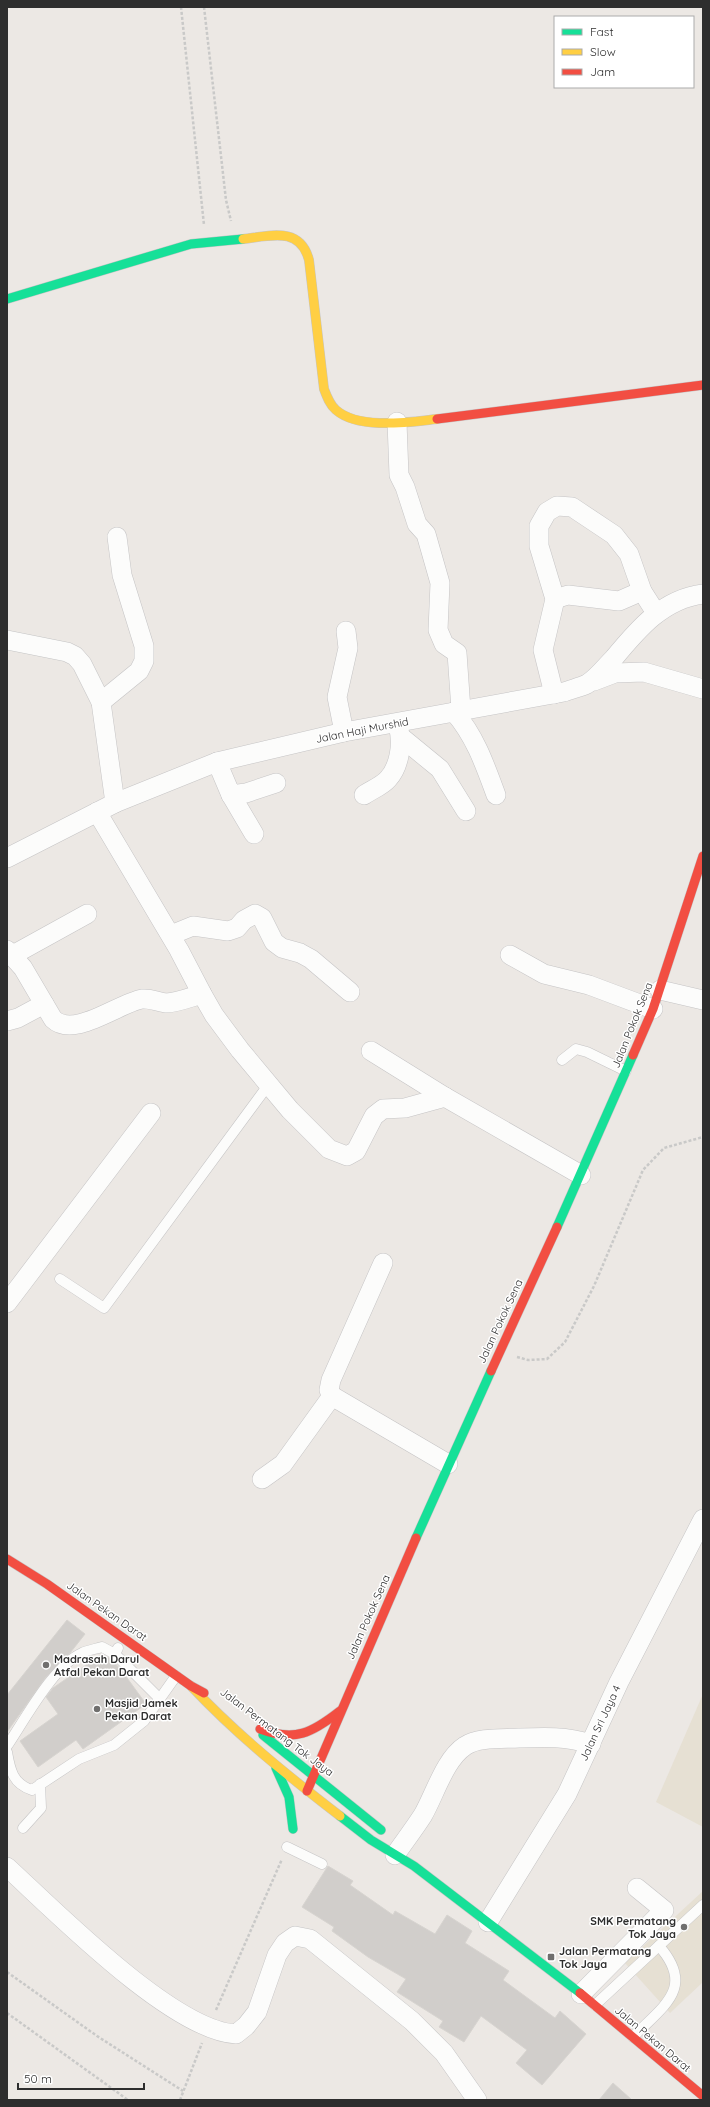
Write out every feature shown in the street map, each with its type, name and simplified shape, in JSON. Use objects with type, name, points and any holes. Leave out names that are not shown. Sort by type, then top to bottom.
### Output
[{"type":"main road","points":[[7,299],[191,244],[207,241],[284,235],[297,239],[306,247],[324,389],[328,402],[337,412],[348,417],[361,421],[397,422],[546,407],[703,385]]},
{"type":"main road","name":"Jalan Pokok Sena","points":[[311,1783],[340,1711],[448,1464],[581,1175],[653,1009],[703,856]]},
{"type":"main road","name":"Jalan Pekan Darat","points":[[7,1559],[47,1584],[191,1686]]},
{"type":"main road","name":"Jalan Permatang Tok Jaya","points":[[191,1686],[224,1704]]},
{"type":"main road","name":"Jalan Permatang Tok Jaya","points":[[191,1686],[216,1714],[271,1760],[311,1783],[392,1845],[414,1866],[588,1999]]},
{"type":"main road","name":"Jalan Permatang Tok Jaya","points":[[340,1711],[320,1726],[302,1735],[286,1736],[267,1732],[250,1724],[371,1840],[392,1845]]},
{"type":"main road","points":[[271,1760],[286,1787],[292,1807],[293,1829]]},
{"type":"main road","name":"Jalan Pekan Darat","points":[[588,1999],[703,2096]]},
{"type":"street","points":[[397,422],[399,474],[405,487],[417,524],[426,534],[440,583],[438,630],[444,644],[457,652],[457,711],[484,760],[496,795]]},
{"type":"street","points":[[554,694],[543,650],[556,599],[539,546],[539,526],[547,512],[557,506],[572,507],[614,535],[629,554],[642,591],[656,613]]},
{"type":"street","points":[[101,702],[139,671],[144,661],[144,646],[122,575],[117,537]]},
{"type":"street","points":[[556,599],[568,595],[619,601],[642,591]]},
{"type":"street","name":"Jalan Haji Murshid","points":[[7,858],[115,803],[217,762],[344,732],[399,730],[457,711],[554,694],[588,683],[607,665],[643,624],[656,613],[688,598],[703,594]]},
{"type":"street","points":[[344,732],[337,697],[348,648],[346,631]]},
{"type":"street","points":[[7,640],[48,647],[76,656],[82,664],[101,702],[115,803]]},
{"type":"street","points":[[588,683],[615,673],[644,672],[703,688]]},
{"type":"street","points":[[364,795],[388,779],[397,762],[399,730]]},
{"type":"street","points":[[399,730],[440,769],[466,811]]},
{"type":"street","points":[[217,762],[231,795],[254,834]]},
{"type":"street","points":[[231,795],[246,793],[276,783]]},
{"type":"street","points":[[97,812],[171,935],[202,994],[240,1050],[290,1110],[330,1149],[347,1156],[356,1151],[374,1116],[383,1109],[404,1108],[445,1097]]},
{"type":"street","points":[[87,914],[9,953],[23,968],[44,1004],[58,1024],[72,1025],[140,999],[152,999],[165,1003],[202,994]]},
{"type":"street","points":[[171,935],[193,926],[228,931],[237,928],[244,920],[255,914],[262,918],[274,942],[282,948],[300,953],[311,959],[350,992]]},
{"type":"street","points":[[510,955],[544,974],[590,985],[653,1009]]},
{"type":"street","points":[[660,990],[703,1000]]},
{"type":"street","points":[[7,1021],[18,1018],[44,1004]]},
{"type":"street","points":[[371,1051],[445,1097],[581,1175]]},
{"type":"street","points":[[7,1303],[151,1112]]},
{"type":"street","points":[[383,1263],[331,1380],[329,1390],[332,1396],[448,1464]]},
{"type":"street","points":[[262,1479],[283,1464],[332,1396]]},
{"type":"street","name":"Jalan Sri Jaya 4","points":[[488,1922],[567,1794],[619,1682],[703,1519]]},
{"type":"street","points":[[392,1845],[422,1816],[452,1757],[465,1745],[484,1740],[557,1736],[575,1739],[590,1744]]},
{"type":"street","points":[[293,1829],[311,1783]]},
{"type":"street","points":[[7,1867],[92,1946],[158,1998],[208,2028],[224,2034],[236,2034],[246,2026],[257,2012],[277,1955],[285,1943],[295,1936],[310,1939],[412,2021],[444,2053],[477,2100]]},
{"type":"street","points":[[588,1999],[664,1910],[637,1888]]},
{"type":"lane","points":[[562,1060],[576,1049],[587,1052],[626,1071]]},
{"type":"lane","points":[[60,1279],[104,1308],[268,1084]]},
{"type":"lane","points":[[115,1654],[125,1638]]},
{"type":"lane","points":[[7,1746],[39,1696],[59,1671],[80,1653],[102,1647],[115,1654],[160,1699]]},
{"type":"lane","points":[[7,1752],[10,1769],[14,1780],[23,1788],[32,1790],[79,1759],[114,1745],[144,1721],[176,1676]]},
{"type":"lane","points":[[23,1828],[41,1808],[40,1784]]},
{"type":"lane","points":[[287,1847],[322,1864]]},
{"type":"lane","points":[[588,1999],[659,1946],[703,1905]]},
{"type":"lane","points":[[633,2037],[666,2004],[674,1991],[677,1980],[673,1966],[659,1946]]},
{"type":"path","points":[[181,7],[200,207],[207,241]]},
{"type":"path","points":[[204,7],[226,200],[235,239]]},
{"type":"path","points":[[499,1352],[528,1360],[548,1359],[565,1342],[594,1286],[643,1170],[664,1148],[703,1137]]},
{"type":"path","points":[[180,2100],[208,2028],[287,1847]]},
{"type":"path","points":[[7,1972],[97,2036],[183,2091]]},
{"type":"path","points":[[7,2013],[128,2100]]},
{"type":"shaded area","points":[[703,1694],[703,1827],[656,1802]]},
{"type":"shaded area","name":"SMK Permatang Tok Jaya","points":[[703,1891],[703,1982],[670,2013],[625,1963]]},
{"type":"building","name":"Madrasah Darul Atfal Pekan Darat","points":[[67,1620],[85,1634],[70,1653],[46,1677],[7,1732],[7,1695]]},
{"type":"building","name":"Masjid Jamek Pekan Darat","points":[[102,1654],[111,1659],[122,1671],[146,1704],[83,1749],[76,1740],[38,1767],[20,1741],[58,1714],[46,1697],[53,1688]]},
{"type":"building","points":[[328,1866],[353,1881],[350,1885],[393,1915],[395,1911],[435,1934],[447,1915],[472,1931],[465,1943],[509,1971],[503,1980],[555,2018],[560,2011],[586,2034],[542,2085],[516,2063],[527,2050],[481,2016],[464,2042],[439,2027],[443,2021],[397,1992],[406,1979],[368,1957],[332,1931],[334,1927],[302,1907]]},
{"type":"building","points":[[613,2083],[632,2100],[599,2100]]},
{"type":"traffic: fast","points":[[7,299],[191,244],[243,239]]},
{"type":"traffic: fast","points":[[557,1227],[633,1055]]},
{"type":"traffic: fast","points":[[416,1538],[491,1371]]},
{"type":"traffic: fast","points":[[263,1735],[381,1830]]},
{"type":"traffic: fast","points":[[276,1768],[289,1797],[293,1829]]},
{"type":"traffic: fast","points":[[340,1816],[371,1840],[414,1866],[580,1993]]},
{"type":"traffic: slow","points":[[243,239],[273,235],[283,236],[299,242],[305,249],[309,260],[324,389],[330,403],[336,410],[346,416],[371,422],[399,423],[437,419]]},
{"type":"traffic: slow","points":[[191,1686],[208,1704],[263,1754],[340,1816]]},
{"type":"traffic: jam","points":[[437,419],[703,385]]},
{"type":"traffic: jam","points":[[633,1055],[653,1009],[703,856]]},
{"type":"traffic: jam","points":[[491,1371],[557,1227]]},
{"type":"traffic: jam","points":[[307,1791],[416,1538]]},
{"type":"traffic: jam","points":[[7,1559],[47,1584],[191,1686],[204,1693]]},
{"type":"traffic: jam","points":[[260,1729],[283,1735],[303,1733],[321,1725],[340,1711]]},
{"type":"traffic: jam","points":[[580,1993],[703,2096]]},
{"type":"place","name":"Madrasah Darul Atfal Pekan Darat","points":[[46,1665]]},
{"type":"place","name":"Masjid Jamek Pekan Darat","points":[[97,1709]]},
{"type":"place","name":"SMK Permatang Tok Jaya","points":[[684,1927]]},
{"type":"place","name":"Jalan Permatang Tok Jaya","points":[[551,1957]]}]
